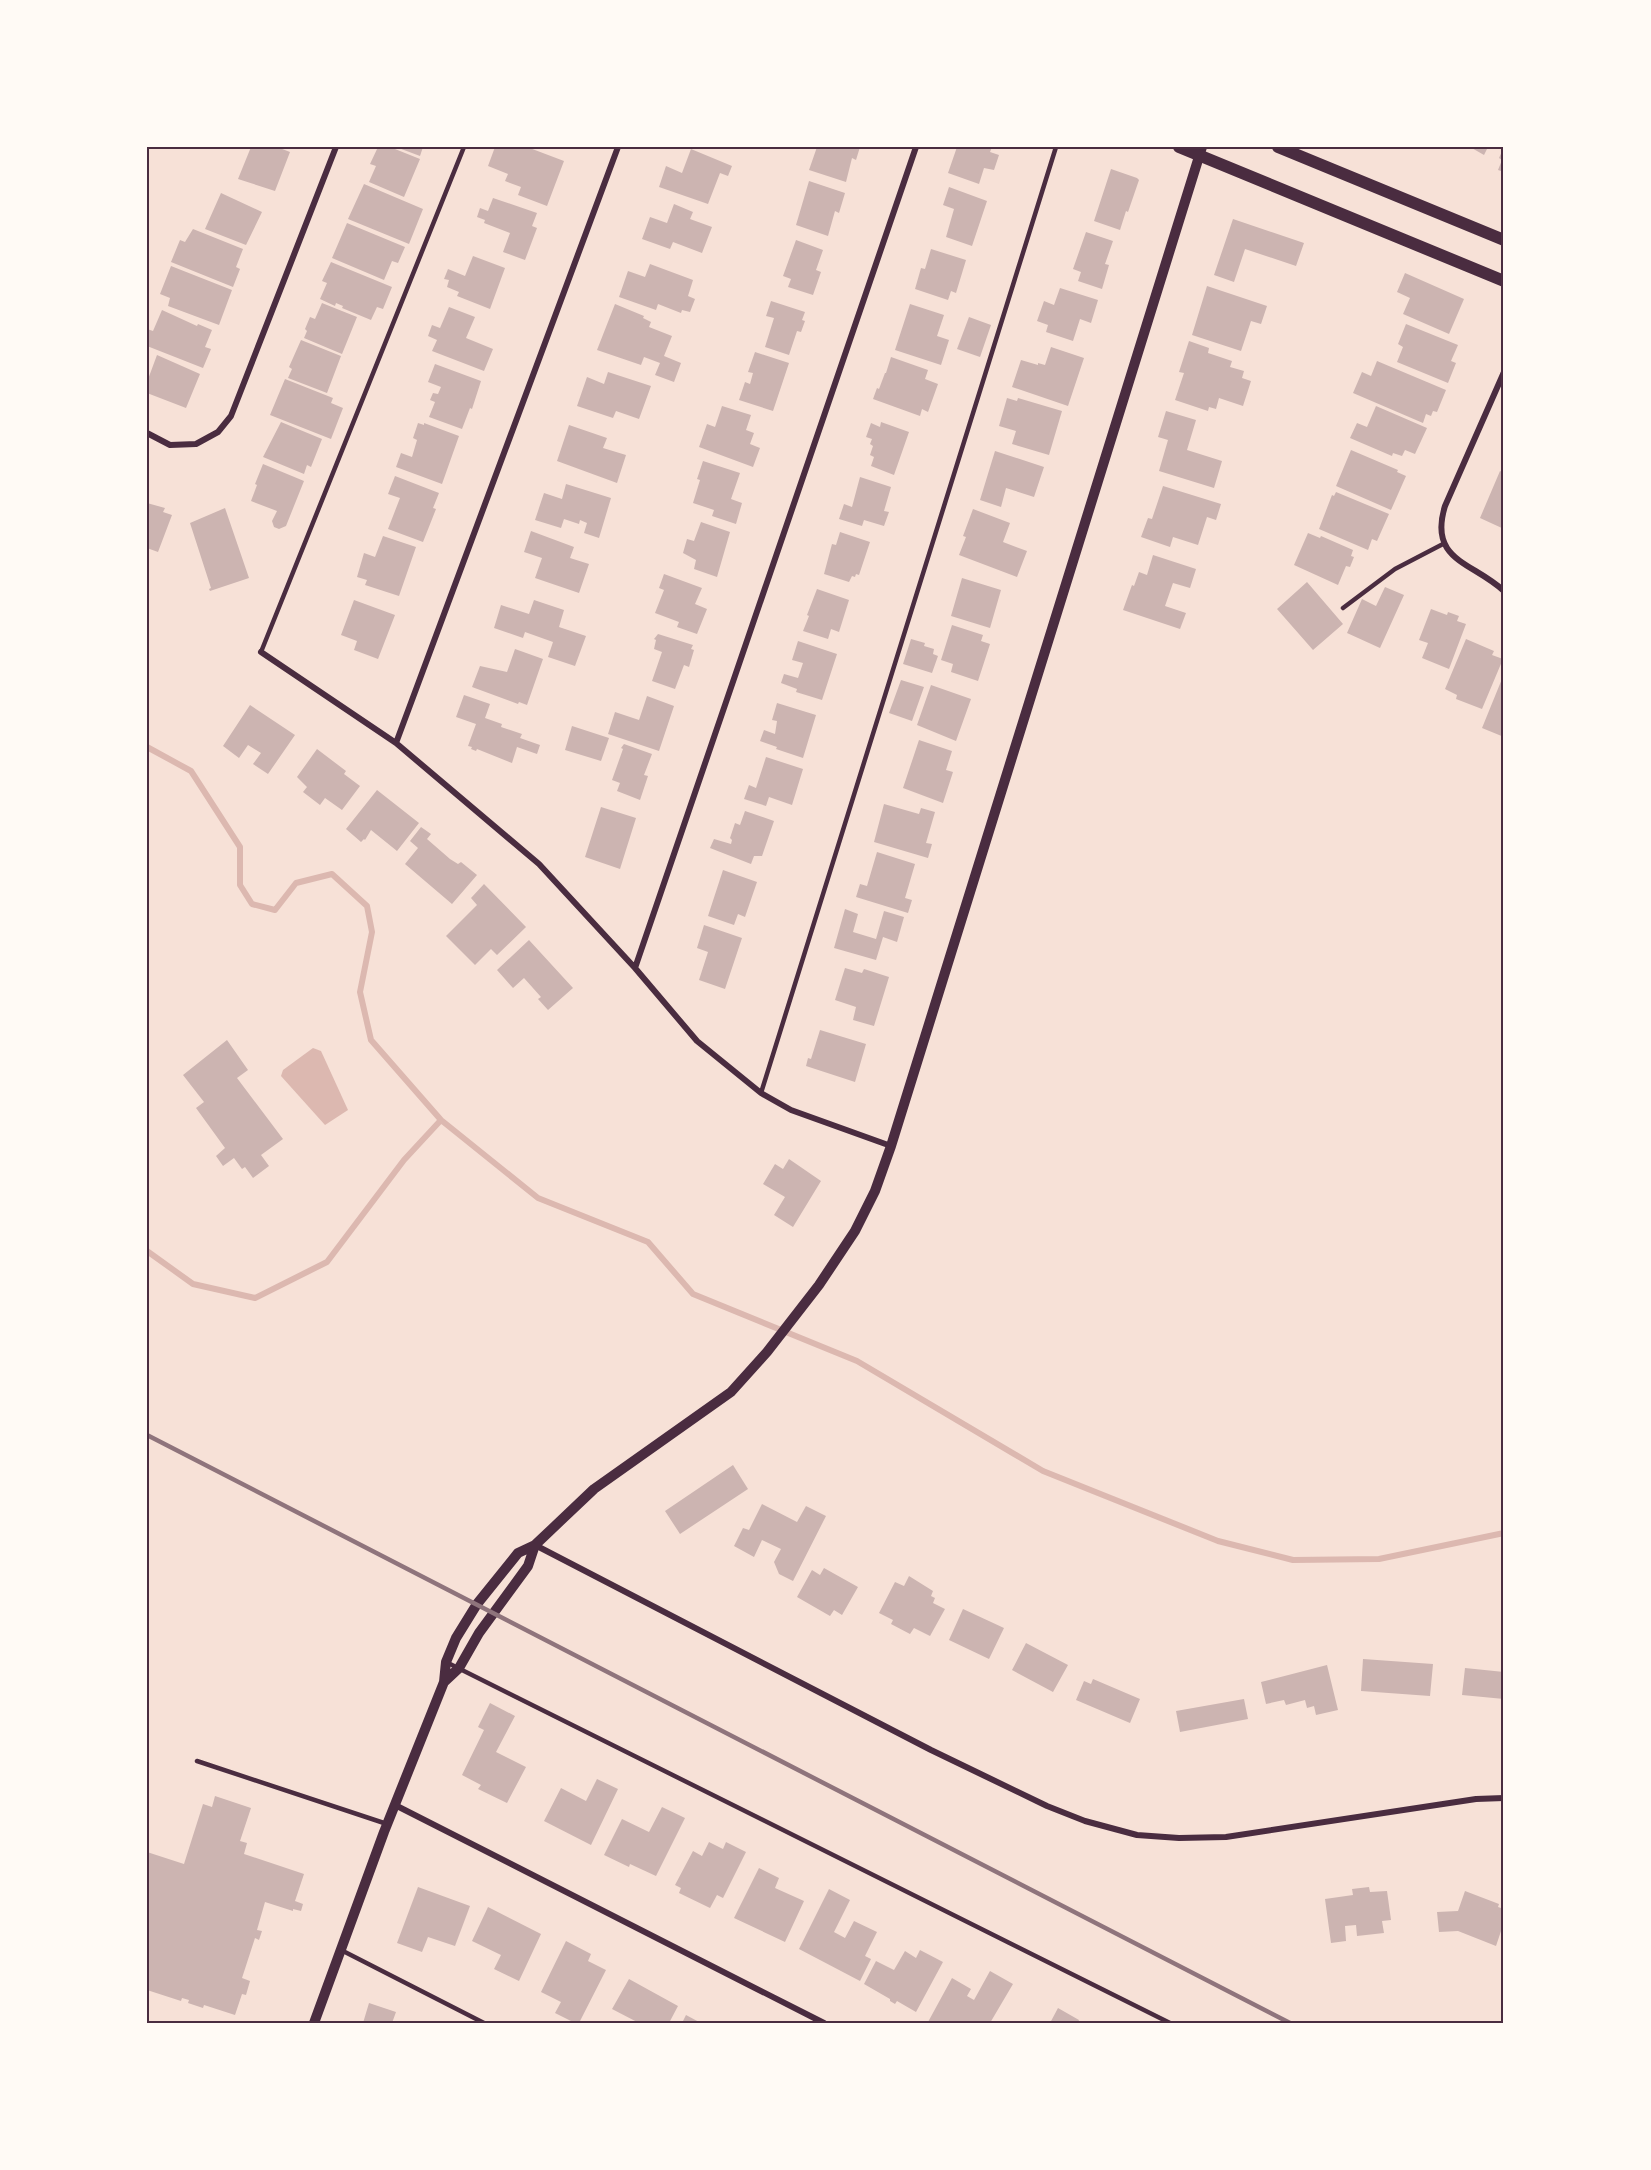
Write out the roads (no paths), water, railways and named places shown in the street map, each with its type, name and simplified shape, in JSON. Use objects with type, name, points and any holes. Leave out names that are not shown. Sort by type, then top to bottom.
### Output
[{"type":"main road","points":[[1179,147],[1201,151],[1504,281]]},
{"type":"main road","points":[[1278,147],[1504,240]]},
{"type":"street","points":[[147,433],[170,445],[196,444],[218,432],[231,416],[336,147]]},
{"type":"street","points":[[396,743],[618,147]]},
{"type":"street","points":[[635,968],[916,147]]},
{"type":"street","points":[[314,2023],[387,1824],[444,1682],[446,1662],[456,1638],[477,1604],[518,1553],[535,1545],[594,1489],[731,1392],[767,1352],[819,1285],[855,1231],[875,1191],[891,1146],[1201,151]]},
{"type":"street","points":[[1504,372],[1445,506],[1440,532],[1443,544],[1453,556],[1504,591]]},
{"type":"street","points":[[261,651],[396,743],[539,864],[635,968],[697,1041],[761,1094],[791,1110],[891,1146]]},
{"type":"street","points":[[444,1682],[459,1668],[479,1633],[528,1566],[535,1545]]},
{"type":"street","points":[[535,1545],[931,1750],[1047,1806],[1106,1827],[1148,1836],[1226,1837],[1476,1799],[1504,1798]]},
{"type":"street","points":[[395,1805],[824,2023]]},
{"type":"lane","points":[[261,651],[464,147]]},
{"type":"lane","points":[[761,1094],[1056,147]]},
{"type":"lane","points":[[1343,608],[1395,569],[1443,544]]},
{"type":"lane","points":[[446,1662],[1170,2023]]},
{"type":"lane","points":[[197,1761],[387,1824]]},
{"type":"lane","points":[[340,1950],[484,2023]]},
{"type":"waterway","points":[[147,747],[191,771],[240,847],[240,885],[252,904],[275,910],[296,883],[332,874],[367,906],[372,932],[360,992],[371,1040],[441,1120],[538,1198],[648,1242],[693,1294],[857,1361],[1043,1471],[1218,1541],[1293,1560],[1379,1559],[1504,1533]]},
{"type":"waterway","points":[[147,1251],[193,1284],[255,1298],[327,1262],[404,1160],[441,1120]]},
{"type":"railway","points":[[147,1435],[1290,2023]]}]
